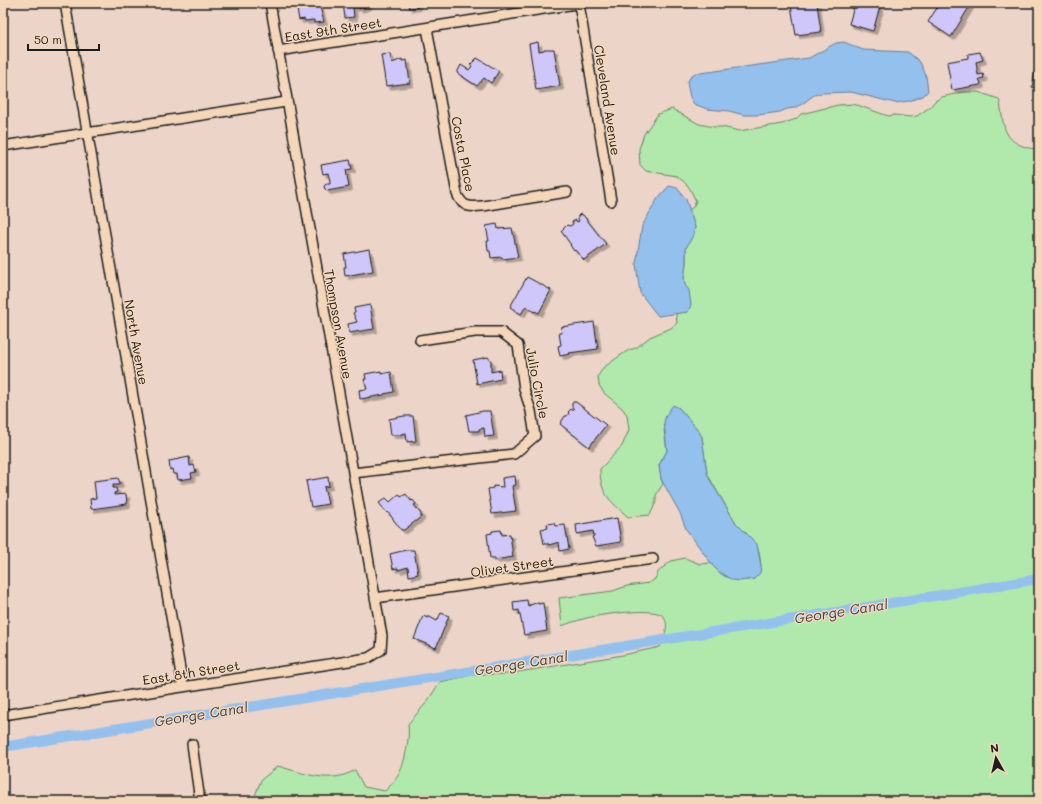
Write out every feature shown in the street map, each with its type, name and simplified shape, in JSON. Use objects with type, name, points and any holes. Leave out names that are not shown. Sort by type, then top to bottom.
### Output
[{"type":"street","name":"North Avenue","points":[[66,3],[183,686]]},
{"type":"street","name":"Thompson Avenue","points":[[270,3],[286,102],[382,636],[381,650]]},
{"type":"street","name":"East 9th Street","points":[[278,51],[582,3]]},
{"type":"street","name":"Cleveland Avenue","points":[[579,4],[611,200]]},
{"type":"street","name":"Costa Place","points":[[427,28],[457,194],[460,201],[471,207],[483,206],[567,192]]},
{"type":"street","points":[[3,146],[286,102]]},
{"type":"street","name":"Julio Circle","points":[[353,473],[514,454],[534,436],[531,411],[524,389],[518,345],[501,332],[475,332],[420,340]]},
{"type":"street","name":"Olivet Street","points":[[375,598],[653,559]]},
{"type":"street","name":"East 8th Street","points":[[3,715],[368,658],[381,650]]},
{"type":"street","points":[[192,744],[200,801]]},
{"type":"green space","points":[[963,92],[978,92],[999,99],[1004,125],[1009,137],[1020,145],[1039,149],[1039,801],[253,801],[261,780],[278,766],[307,774],[327,777],[336,777],[355,770],[364,787],[385,791],[399,774],[401,769],[408,742],[408,724],[427,702],[440,682],[468,675],[506,674],[623,655],[660,647],[665,635],[666,622],[662,615],[647,612],[611,614],[583,619],[562,626],[559,598],[613,591],[627,586],[649,583],[655,579],[658,572],[671,561],[685,558],[700,564],[711,563],[720,573],[736,580],[754,579],[761,566],[759,551],[752,539],[736,523],[714,486],[707,473],[702,437],[698,430],[679,408],[664,430],[667,451],[659,465],[663,484],[656,495],[656,502],[650,515],[628,517],[612,502],[604,491],[602,485],[600,469],[622,446],[629,430],[627,415],[622,408],[604,393],[599,385],[598,376],[603,368],[621,355],[636,348],[650,337],[671,328],[677,323],[676,313],[688,312],[684,278],[686,248],[695,227],[689,210],[693,207],[696,201],[689,187],[677,176],[646,171],[640,165],[639,149],[644,134],[658,114],[672,109],[699,124],[739,131],[782,124],[796,119],[801,114],[838,105],[853,104],[888,116],[917,116],[942,97]]},
{"type":"water","points":[[844,42],[863,50],[908,52],[920,62],[926,76],[928,91],[923,96],[909,101],[895,103],[851,92],[822,93],[814,95],[794,108],[780,112],[758,115],[744,115],[729,111],[707,109],[694,104],[690,97],[687,83],[691,76],[695,73],[809,58],[836,43]]},
{"type":"water","points":[[669,186],[677,188],[686,199],[695,227],[694,234],[686,248],[684,278],[685,285],[689,290],[691,305],[688,312],[658,316],[640,293],[636,264],[642,226],[658,198]]},
{"type":"water","points":[[673,405],[679,408],[698,430],[702,437],[707,473],[710,480],[736,523],[757,544],[761,566],[760,573],[754,579],[740,581],[732,580],[719,572],[713,566],[686,529],[680,513],[661,479],[659,465],[667,451],[664,422],[666,415]]},
{"type":"building","points":[[319,3],[324,22],[314,23],[314,20],[299,20],[296,4]]},
{"type":"building","points":[[343,3],[368,3],[368,6],[359,9],[359,7],[353,8],[354,17],[345,18]]},
{"type":"building","points":[[408,3],[417,3],[418,7],[409,8]]},
{"type":"building","points":[[788,3],[817,3],[821,32],[796,35],[791,6],[789,7]]},
{"type":"building","points":[[855,3],[881,3],[873,31],[849,24]]},
{"type":"building","points":[[940,3],[963,3],[964,5],[966,3],[971,4],[951,37],[928,22]]},
{"type":"building","points":[[538,42],[539,51],[544,49],[554,49],[560,86],[536,90],[529,44]]},
{"type":"building","points":[[1037,49],[1039,49],[1039,89],[1032,87],[1038,56],[1036,56]]},
{"type":"building","points":[[980,52],[983,60],[976,62],[978,75],[983,74],[984,78],[979,79],[981,83],[980,85],[952,90],[947,62],[968,58],[968,54]]},
{"type":"building","points":[[390,54],[392,63],[402,59],[402,61],[407,60],[410,83],[386,86],[381,55]]},
{"type":"building","points":[[477,58],[499,71],[491,83],[484,78],[477,86],[457,73],[461,65],[469,70],[472,66],[470,65]]},
{"type":"building","points":[[350,160],[352,169],[346,170],[349,187],[327,191],[324,186],[326,184],[330,184],[330,181],[328,173],[323,174],[321,165]]},
{"type":"building","points":[[580,214],[583,215],[606,244],[584,260],[575,250],[574,251],[561,231],[567,225],[570,226],[573,224],[572,222],[576,220],[577,222],[579,221],[578,216]]},
{"type":"building","points":[[497,224],[498,229],[512,228],[518,257],[503,259],[502,257],[491,258],[490,251],[488,251],[487,241],[489,241],[486,226]]},
{"type":"building","points":[[369,249],[373,271],[345,276],[344,267],[346,267],[344,254]]},
{"type":"building","points":[[527,277],[551,290],[539,313],[534,312],[526,306],[521,314],[510,307]]},
{"type":"building","points":[[370,305],[374,329],[349,333],[348,324],[357,322],[353,313],[355,312],[354,308]]},
{"type":"building","points":[[594,322],[598,349],[569,353],[570,354],[560,356],[558,346],[561,345],[559,333],[562,333],[561,327]]},
{"type":"building","points":[[488,357],[491,361],[491,372],[500,370],[501,379],[477,384],[473,360]]},
{"type":"building","points":[[381,371],[381,374],[391,372],[394,392],[360,399],[359,390],[367,389],[364,379],[366,379],[365,374]]},
{"type":"building","points":[[573,402],[576,402],[606,425],[589,447],[560,424],[569,413],[568,412],[571,409],[574,409],[572,407]]},
{"type":"building","points":[[490,411],[494,436],[485,437],[484,428],[479,429],[479,431],[469,431],[466,415]]},
{"type":"building","points":[[413,416],[416,441],[407,442],[406,433],[401,435],[391,435],[389,419]]},
{"type":"building","points":[[189,457],[190,466],[194,465],[196,472],[191,473],[192,478],[178,480],[177,474],[173,474],[172,469],[170,470],[169,461]]},
{"type":"building","points":[[515,476],[516,485],[512,486],[516,511],[492,514],[488,489],[493,488],[493,486],[503,487],[502,478]]},
{"type":"building","points":[[328,477],[329,486],[324,487],[328,504],[311,507],[306,481]]},
{"type":"building","points":[[118,478],[120,483],[119,485],[113,485],[113,488],[116,488],[117,492],[114,493],[114,495],[126,494],[127,504],[91,509],[90,499],[96,498],[94,481]]},
{"type":"building","points":[[399,494],[401,497],[406,494],[411,501],[413,500],[416,504],[414,505],[421,514],[421,517],[404,530],[401,530],[388,512],[387,513],[379,503],[386,498],[390,502]]},
{"type":"building","points":[[617,518],[621,542],[596,546],[592,537],[594,536],[593,531],[577,534],[576,525]]},
{"type":"building","points":[[554,523],[555,526],[565,525],[569,549],[560,551],[559,542],[549,545],[544,544],[541,529],[548,528],[547,524]]},
{"type":"building","points":[[501,530],[502,535],[510,534],[513,557],[495,560],[495,558],[490,558],[487,534],[492,533],[492,531]]},
{"type":"building","points":[[406,550],[414,550],[418,574],[409,576],[408,567],[398,570],[398,568],[393,569],[390,554]]},
{"type":"building","points":[[527,600],[528,606],[538,602],[538,604],[543,603],[547,631],[524,635],[519,610],[514,611],[513,602]]},
{"type":"building","points":[[441,613],[449,616],[436,648],[414,639],[423,616],[428,618],[428,616],[437,621]]},
{"type":"waterway","name":"George Canal","points":[[3,747],[1039,579]]}]
